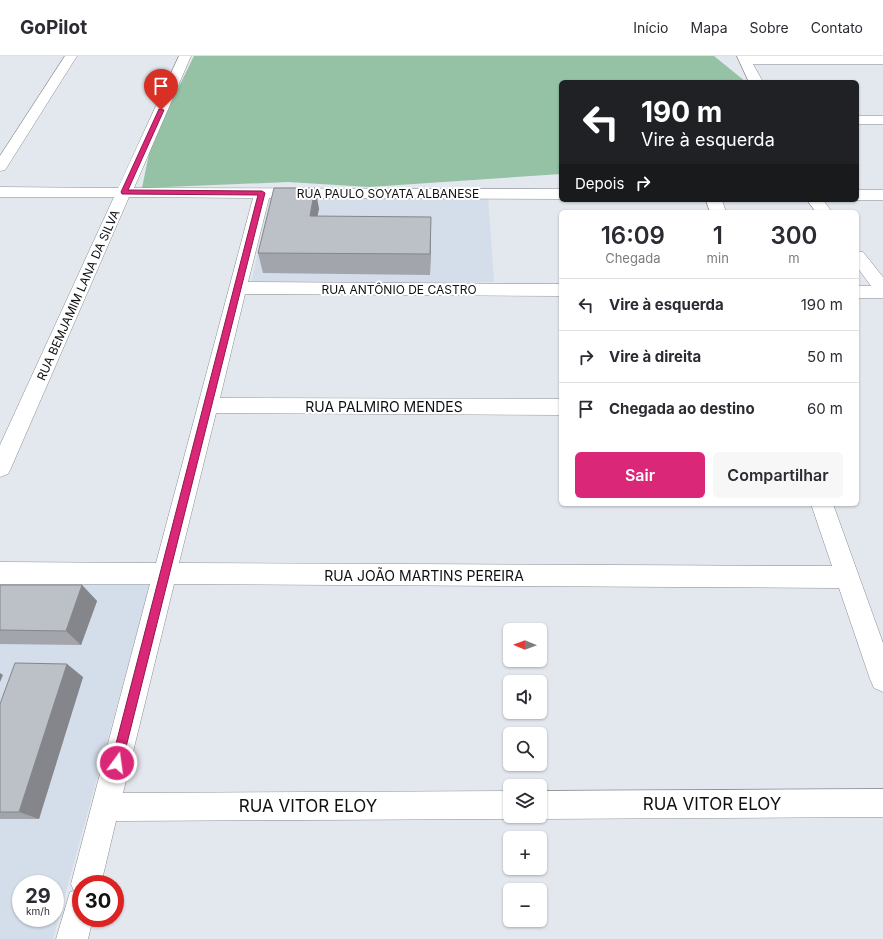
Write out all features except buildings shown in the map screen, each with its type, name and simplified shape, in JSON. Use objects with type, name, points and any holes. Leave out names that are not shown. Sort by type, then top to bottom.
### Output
[{"type":"street","points":[[0,167],[71,56]]},
{"type":"street","name":"RUA BEMJAMIM LANA DA SILVA","points":[[0,468],[186,56]]},
{"type":"street","points":[[755,80],[744,58],[883,60]]},
{"type":"street","points":[[859,120],[883,120]]},
{"type":"street","name":"RUA PAULO SOYATA ALBANESE","points":[[0,192],[559,194]]},
{"type":"street","points":[[88,875],[262,193]]},
{"type":"street","points":[[859,195],[883,196]]},
{"type":"street","points":[[859,259],[883,289]]},
{"type":"street","name":"RUA ANTÔNIO DE CASTRO","points":[[238,288],[559,290]]},
{"type":"street","points":[[859,292],[883,292]]},
{"type":"street","name":"RUA PALMIRO MENDES","points":[[208,405],[559,407]]},
{"type":"street","points":[[823,506],[883,678]]},
{"type":"street","name":"RUA JOÃO MARTINS PEREIRA","points":[[0,573],[848,577]]},
{"type":"street","name":"RUA VITOR ELOY","points":[[547,805],[883,803]]},
{"type":"street","name":"RUA VITOR ELOY","points":[[106,807],[503,805]]},
{"type":"street","points":[[72,939],[75,927]]},
{"type":"shaded area","points":[[488,197],[494,282],[251,283],[270,198]]},
{"type":"shaded area","points":[[0,585],[150,585],[64,899],[64,875],[12,875],[12,927],[56,927],[53,939],[0,939]]},
{"type":"green space","points":[[194,56],[714,56],[744,80],[559,80],[559,174],[369,187],[288,182],[142,188],[150,149]]},
{"type":"route","points":[[117,763],[262,193],[124,192],[161,110]]}]
